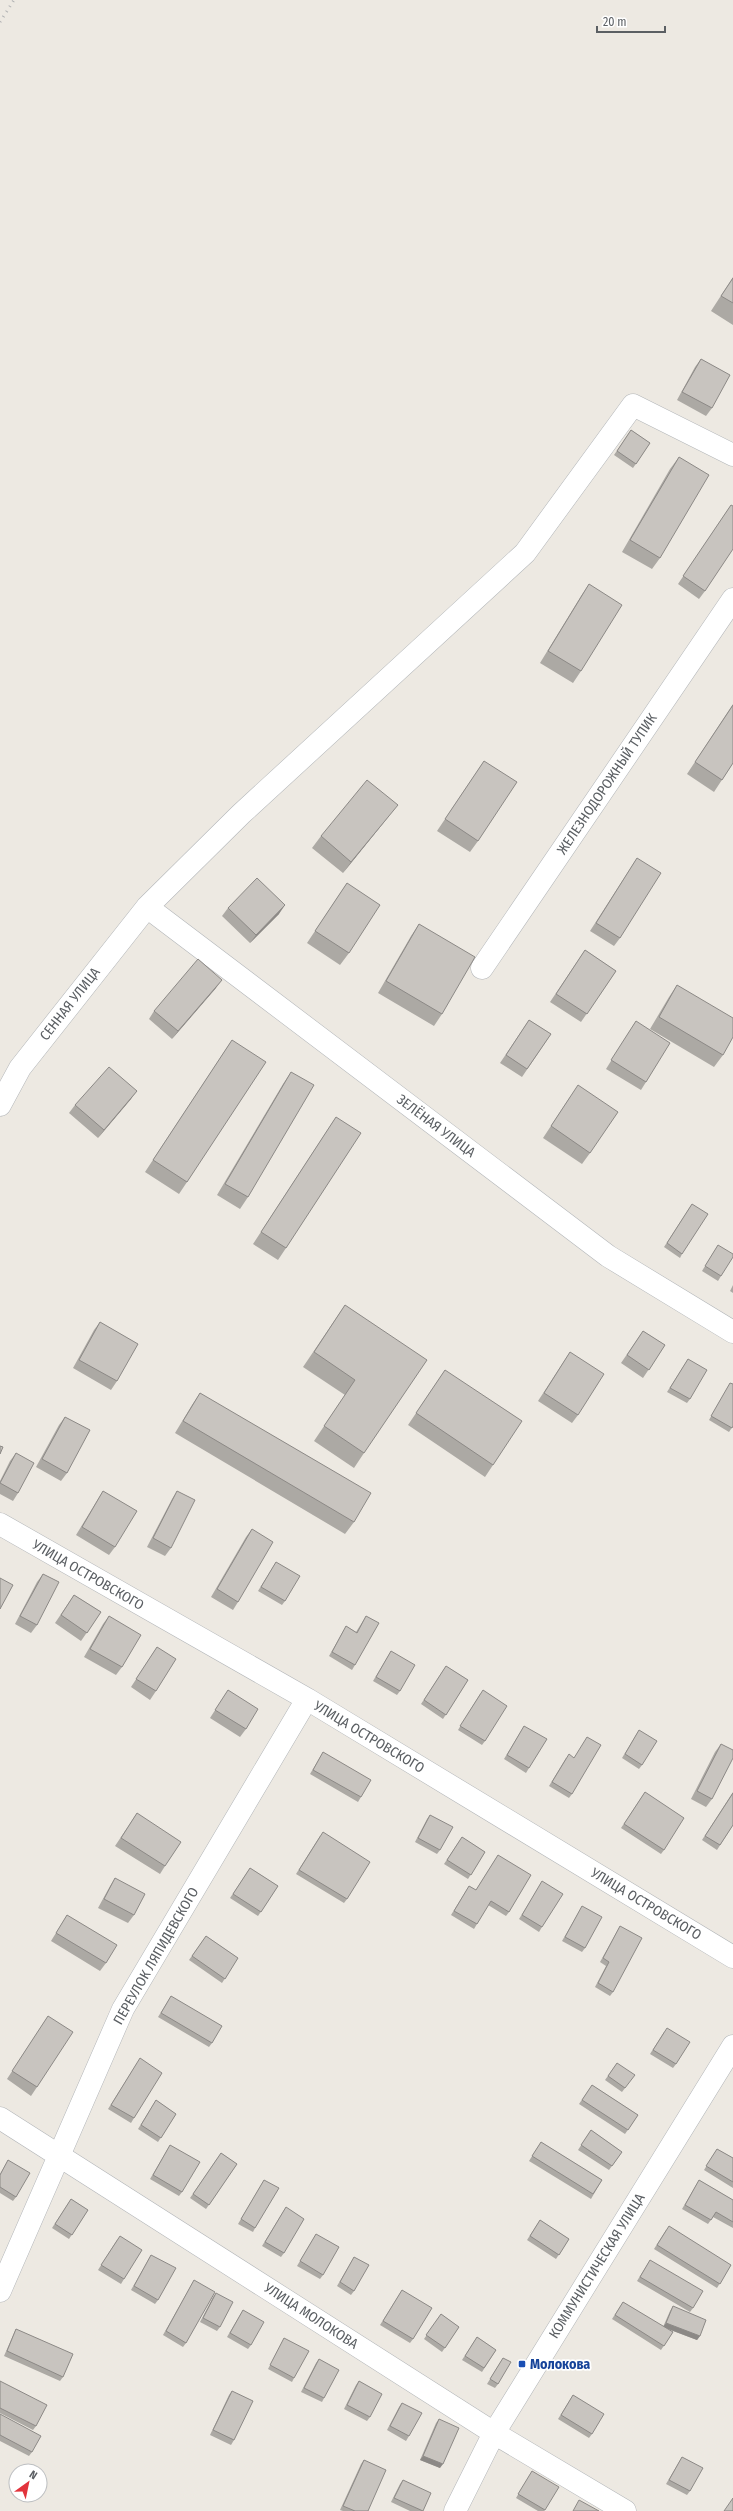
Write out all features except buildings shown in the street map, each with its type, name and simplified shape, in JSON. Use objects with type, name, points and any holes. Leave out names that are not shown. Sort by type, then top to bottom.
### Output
[{"type":"street","name":"СЕННАЯ УЛИЦА","points":[[0,1104],[20,1068],[147,907],[241,814],[525,553],[633,405],[733,455]]},
{"type":"street","name":"ЖЕЛЕЗНОДОРОЖНЫЙ ТУПИК","points":[[482,968],[733,599]]},
{"type":"street","name":"ЗЕЛЁНАЯ УЛИЦА","points":[[147,907],[608,1256],[733,1332]]},
{"type":"street","name":"УЛИЦА ОСТРОВСКОГО","points":[[0,1524],[307,1700],[733,1957]]},
{"type":"street","name":"ПЕРЕУЛОК ЛЯПИДЕВСКОГО","points":[[0,2290],[61,2155],[123,2009],[307,1700]]},
{"type":"street","name":"КОММУНИСТИЧЕСКАЯ УЛИЦА","points":[[455,2511],[494,2433],[733,2046]]},
{"type":"street","name":"УЛИЦА МОЛОКОВА","points":[[0,2118],[61,2155],[494,2433],[625,2511]]},
{"type":"railway","points":[[0,22],[14,0]]},
{"type":"place","name":"Молокова","points":[[522,2364]]}]
